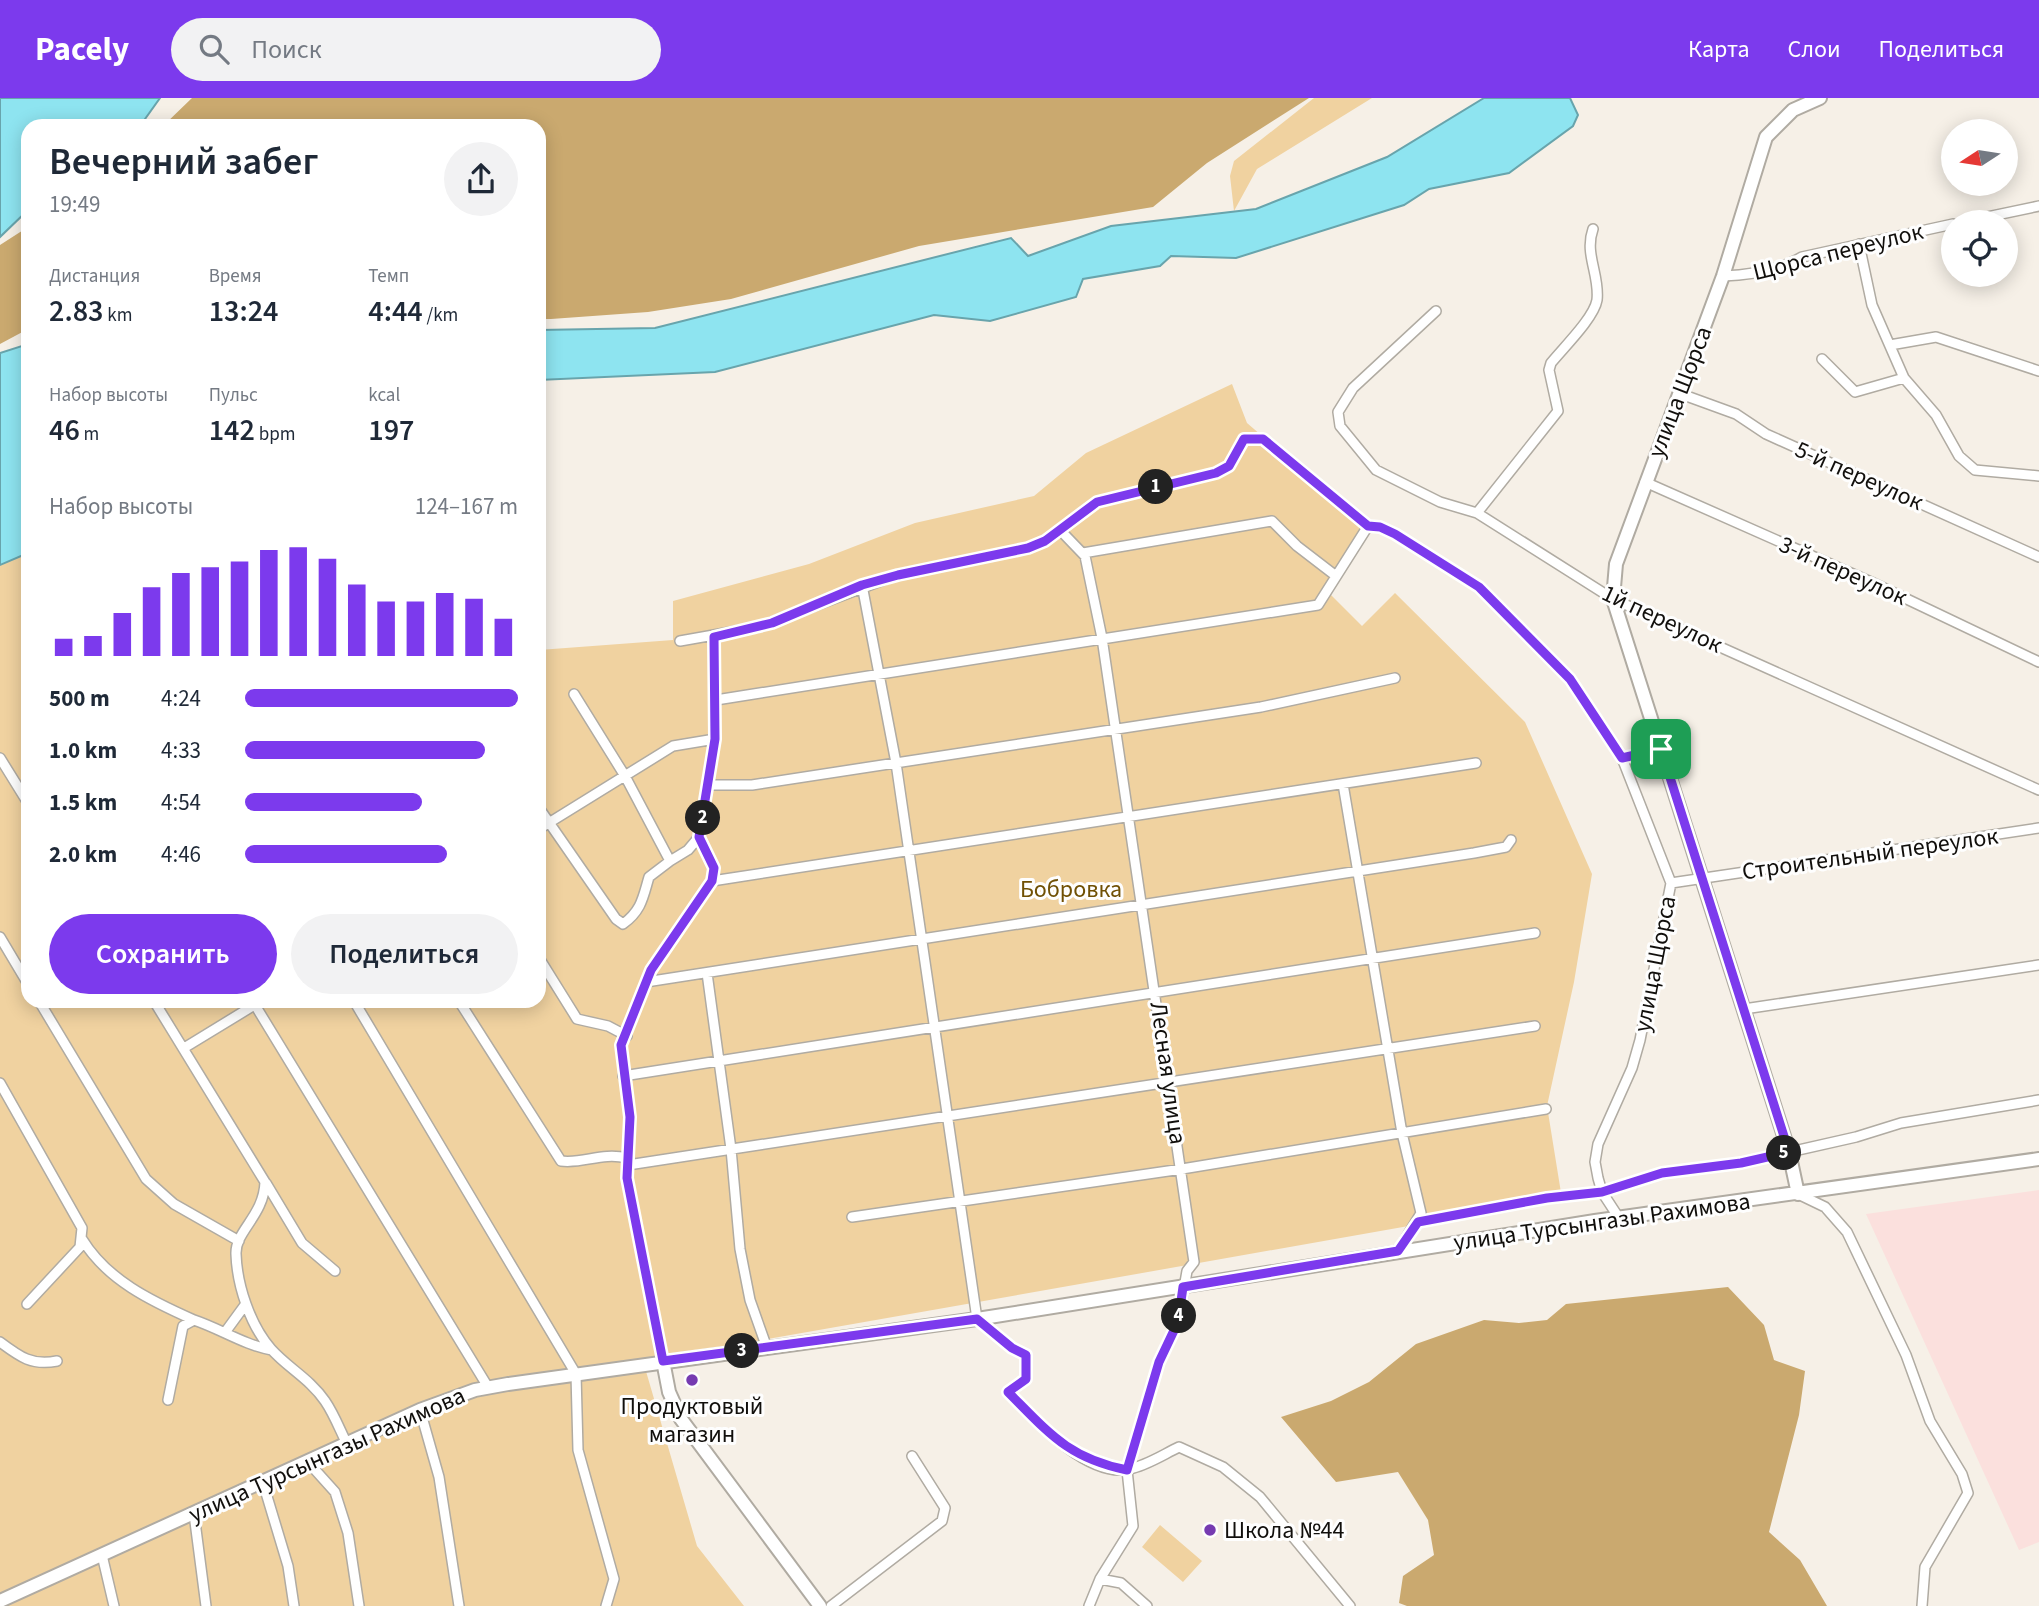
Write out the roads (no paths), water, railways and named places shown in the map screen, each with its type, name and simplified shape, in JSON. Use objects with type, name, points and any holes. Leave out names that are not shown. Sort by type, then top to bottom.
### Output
[{"type":"street","name":"улица Щорса","points":[[1798,1194],[1789,1152],[1613,599],[1616,564],[1723,276],[1766,137],[1793,110],[1820,98]]},
{"type":"street","points":[[2018,210],[2039,206]]},
{"type":"street","name":"Щорса переулок","points":[[1723,276],[1776,268],[1802,257],[1941,227]]},
{"type":"street","points":[[1477,513],[1558,411],[1550,378],[1551,363],[1596,303],[1589,249],[1593,229]]},
{"type":"street","points":[[1859,244],[1872,305],[1904,378],[1936,415],[1966,465],[1975,470],[2039,476]]},
{"type":"street","name":"1й переулок","points":[[1436,311],[1348,394],[1338,412],[1340,426],[1376,470],[1440,502],[1477,513],[1613,599],[2039,790]]},
{"type":"street","points":[[1890,345],[1936,337],[2039,371]]},
{"type":"street","points":[[1822,359],[1855,393],[1904,378]]},
{"type":"street","name":"5-й переулок","points":[[1681,394],[1736,414],[1766,433],[2039,557]]},
{"type":"street","name":"улица Щорса","points":[[1060,530],[1097,502],[1109,497],[1216,473],[1229,466],[1244,439],[1263,439],[1368,526],[1380,527],[1395,534],[1479,587],[1570,679],[1622,758],[1671,883],[1640,1041],[1632,1068],[1598,1144],[1595,1162],[1602,1192]]},
{"type":"street","name":"3-й переулок","points":[[1645,482],[2039,662]]},
{"type":"street","points":[[680,641],[714,637],[772,623],[862,585],[1028,548],[1060,530],[1083,553],[1272,521],[1297,546],[1336,576]]},
{"type":"street","points":[[716,700],[1318,605],[1368,526]]},
{"type":"street","name":"Лесная улица","points":[[1083,553],[1102,638],[1157,992],[1194,1262],[1186,1271],[1178,1322],[1159,1362],[1127,1470],[1133,1526],[1100,1579],[1089,1606]]},
{"type":"street","points":[[862,585],[896,763],[977,1319],[1012,1348],[1026,1355],[1026,1379],[1008,1392],[1060,1444],[1098,1464],[1127,1470],[1179,1447],[1223,1467],[1260,1497],[1350,1606]]},
{"type":"street","points":[[546,818],[616,919],[623,924],[634,916],[646,899],[649,877],[688,850],[699,837],[715,739],[714,637]]},
{"type":"street","points":[[709,785],[752,785],[1261,707],[1395,678]]},
{"type":"street","points":[[574,694],[625,776],[670,861]]},
{"type":"street","points":[[546,824],[673,746],[715,739]]},
{"type":"street","points":[[1622,758],[1661,749]]},
{"type":"street","points":[[0,758],[21,792]]},
{"type":"street","points":[[712,881],[1476,763]]},
{"type":"street","points":[[1343,784],[1402,1133],[1421,1213],[1398,1251]]},
{"type":"street","name":"Строительный переулок","points":[[1671,883],[2039,828]]},
{"type":"street","points":[[699,837],[714,868],[712,881],[651,970],[627,1036],[621,1045],[630,1117],[627,1178],[669,1392],[681,1419],[820,1606]]},
{"type":"street","points":[[646,982],[1506,847],[1511,840]]},
{"type":"street","points":[[623,1076],[1535,933]]},
{"type":"street","points":[[0,937],[21,972]]},
{"type":"street","points":[[1744,1009],[2039,965]]},
{"type":"street","points":[[546,969],[577,1019],[608,1026],[627,1036]]},
{"type":"street","points":[[707,973],[731,1149],[740,1249],[750,1300],[767,1348]]},
{"type":"street","points":[[43,1008],[146,1179],[174,1204],[239,1241]]},
{"type":"street","points":[[158,1008],[303,1243],[335,1270]]},
{"type":"street","points":[[184,1048],[250,1008]]},
{"type":"street","points":[[261,1008],[488,1387]]},
{"type":"street","points":[[358,1008],[576,1374],[578,1450],[614,1579],[606,1606]]},
{"type":"street","points":[[463,1008],[561,1161],[571,1163],[611,1155],[628,1161],[731,1149],[1535,1026]]},
{"type":"street","points":[[0,1083],[82,1228],[80,1247],[27,1304]]},
{"type":"street","points":[[1418,1222],[1547,1198],[1602,1192],[1662,1173],[1741,1163],[1856,1138],[1901,1123],[2039,1100]]},
{"type":"street","points":[[852,1217],[1182,1169],[1546,1109]]},
{"type":"street","name":"улица Турсынгазы Рахимова","points":[[0,1601],[420,1410],[488,1387],[977,1319],[1398,1251],[2039,1159]]},
{"type":"street","points":[[265,1182],[260,1211],[239,1241],[235,1253],[245,1305],[272,1350],[302,1374],[326,1402],[347,1444]]},
{"type":"street","points":[[1602,1192],[1619,1219]]},
{"type":"street","points":[[1798,1194],[1825,1207],[1847,1232],[1906,1355],[1930,1421],[1962,1474],[1968,1493],[1925,1567],[1922,1606]]},
{"type":"street","points":[[82,1239],[99,1263],[131,1288],[194,1320],[226,1331],[251,1347],[272,1350]]},
{"type":"street","points":[[226,1331],[245,1305]]},
{"type":"street","points":[[168,1400],[183,1326],[194,1320]]},
{"type":"street","points":[[0,1342],[19,1357],[38,1365],[57,1361]]},
{"type":"street","points":[[420,1410],[439,1477],[459,1606]]},
{"type":"street","points":[[831,1606],[942,1521],[945,1508],[912,1456]]},
{"type":"street","points":[[308,1462],[335,1492],[348,1533],[359,1606]]},
{"type":"street","points":[[263,1483],[288,1566],[294,1606]]},
{"type":"street","points":[[194,1514],[206,1606]]},
{"type":"street","points":[[102,1555],[114,1606]]},
{"type":"street","points":[[1100,1579],[1121,1583],[1147,1606]]},
{"type":"water","points":[[0,98],[160,98],[145,119],[21,119],[21,217],[0,237]]},
{"type":"water","points":[[1484,98],[1570,98],[1578,115],[1573,126],[1509,173],[1429,189],[1404,205],[1236,258],[1171,256],[1160,266],[1083,279],[1076,297],[990,321],[934,315],[715,372],[546,380],[546,330],[655,328],[1011,238],[1028,256],[1111,226],[1256,209],[1387,157]]},
{"type":"water","points":[[21,346],[21,556],[0,565],[0,353]]},
{"type":"place","name":"Продуктовый магазин","points":[[692,1380]]},
{"type":"place","name":"Школа №44","points":[[1210,1530]]},
{"type":"park label","name":"Бобровка","points":[[1071,889]]}]
